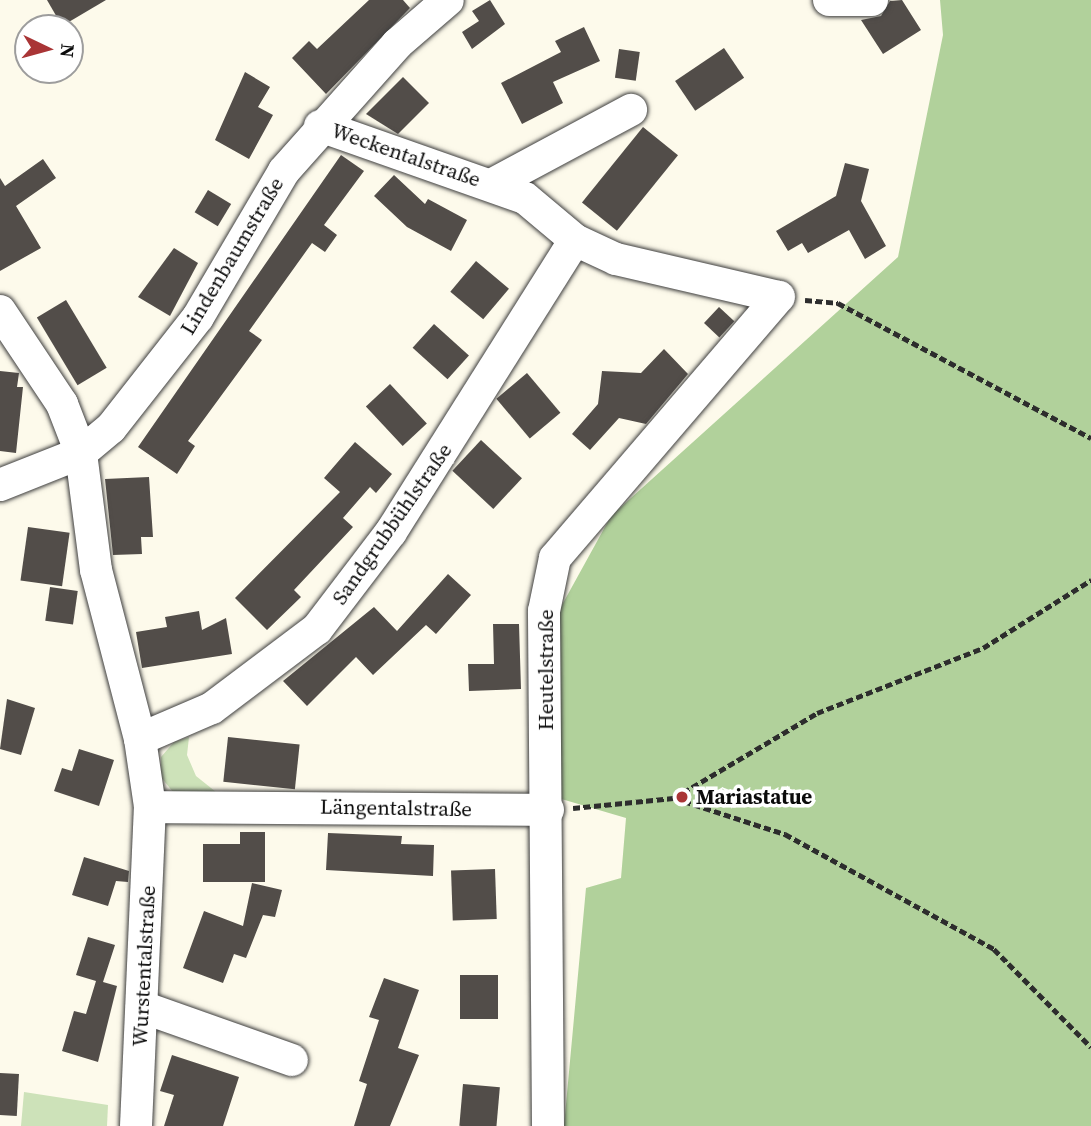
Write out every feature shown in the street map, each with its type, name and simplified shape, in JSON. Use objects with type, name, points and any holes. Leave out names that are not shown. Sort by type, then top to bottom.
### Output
[{"type":"street","name":"Lindenbaumstraße","points":[[0,485],[81,453],[138,399],[176,348],[284,171],[320,126],[448,0]]},
{"type":"street","points":[[829,0],[872,0]]},
{"type":"street","name":"Weckentalstraße","points":[[491,185],[631,110]]},
{"type":"street","name":"Weckentalstraße","points":[[320,126],[526,198],[575,240],[690,281],[779,297]]},
{"type":"street","name":"Sandgrubbühlstraße","points":[[140,739],[212,708],[317,629],[391,532],[575,240]]},
{"type":"street","name":"Heutelstraße","points":[[548,1126],[548,810],[544,611],[555,558],[779,297]]},
{"type":"street","points":[[0,311],[62,404],[81,453],[96,570],[140,739],[150,807]]},
{"type":"street","name":"Längentalstraße","points":[[150,807],[548,810]]},
{"type":"street","name":"Wurstentalstraße","points":[[136,1126],[150,807]]},
{"type":"street","points":[[142,1007],[292,1060]]},
{"type":"path","points":[[779,297],[838,303],[1091,438]]},
{"type":"path","points":[[674,798],[817,713],[983,648],[1091,580]]},
{"type":"path","points":[[548,810],[674,798],[785,834],[994,949],[1091,1047]]},
{"type":"green space","points":[[940,0],[1091,0],[1091,1126],[564,1126],[586,888],[621,878],[626,818],[558,798],[557,614],[611,516],[898,257],[943,35]]},
{"type":"green space","points":[[189,737],[187,755],[196,776],[221,796],[173,792],[161,777],[161,757],[174,742]]},
{"type":"green space","points":[[24,1092],[108,1105],[107,1126],[21,1126]]},
{"type":"building","points":[[47,0],[106,0],[82,14],[55,14]]},
{"type":"building","points":[[369,0],[403,0],[410,8],[326,94],[292,58],[309,41],[317,49]]},
{"type":"building","points":[[490,0],[505,24],[472,49],[462,32],[479,21],[472,11]]},
{"type":"building","points":[[902,0],[921,30],[883,54],[861,20],[881,16],[890,1]]},
{"type":"building","points":[[584,27],[600,61],[553,82],[563,103],[522,124],[501,83],[561,52],[555,41]]},
{"type":"building","points":[[724,48],[744,78],[695,111],[675,81]]},
{"type":"building","points":[[619,49],[640,52],[636,81],[615,78]]},
{"type":"building","points":[[245,72],[270,87],[258,107],[273,115],[249,159],[215,140]]},
{"type":"building","points":[[403,77],[429,103],[398,134],[366,114]]},
{"type":"building","points":[[643,127],[678,155],[617,231],[582,202]]},
{"type":"building","points":[[341,155],[364,171],[324,225],[337,235],[325,252],[312,243],[249,331],[262,340],[188,441],[195,446],[177,474],[138,447]]},
{"type":"building","points":[[43,159],[56,178],[16,206],[41,248],[0,271],[0,178],[5,186]]},
{"type":"building","points":[[845,163],[869,169],[861,201],[886,246],[865,259],[849,230],[808,253],[802,243],[788,251],[776,231],[836,196]]},
{"type":"building","points":[[394,175],[425,204],[428,199],[467,220],[451,251],[407,227],[374,196]]},
{"type":"building","points":[[208,190],[231,204],[218,226],[195,212]]},
{"type":"building","points":[[174,248],[198,263],[170,316],[138,297]]},
{"type":"building","points":[[476,261],[509,289],[483,319],[450,292]]},
{"type":"building","points":[[66,300],[107,368],[78,385],[37,318]]},
{"type":"building","points":[[719,307],[734,321],[719,337],[704,323]]},
{"type":"building","points":[[434,324],[469,355],[448,379],[413,348]]},
{"type":"building","points":[[664,349],[688,374],[646,424],[619,418],[590,450],[572,434],[598,404],[602,371],[641,373]]},
{"type":"building","points":[[0,371],[19,373],[17,387],[23,387],[16,453],[0,451]]},
{"type":"building","points":[[527,373],[560,413],[530,439],[496,399]]},
{"type":"building","points":[[390,384],[427,423],[403,446],[366,407]]},
{"type":"building","points":[[481,440],[522,478],[493,509],[452,471]]},
{"type":"building","points":[[355,442],[392,474],[376,493],[370,487],[343,518],[353,527],[294,590],[301,597],[267,630],[235,598],[340,492],[324,478]]},
{"type":"building","points":[[149,477],[153,537],[141,537],[142,554],[113,555],[105,479]]},
{"type":"building","points":[[28,527],[70,533],[62,586],[20,580]]},
{"type":"building","points":[[448,574],[471,595],[436,634],[426,625],[373,675],[356,657],[307,706],[283,681],[374,607],[397,631]]},
{"type":"building","points":[[50,587],[78,591],[73,625],[45,621]]},
{"type":"building","points":[[199,611],[202,630],[226,618],[232,654],[142,668],[136,632],[167,627],[165,617]]},
{"type":"building","points":[[493,624],[519,624],[521,689],[469,691],[468,664],[494,664]]},
{"type":"building","points":[[7,699],[35,708],[21,755],[0,749]]},
{"type":"building","points":[[228,737],[300,745],[295,789],[223,782]]},
{"type":"building","points":[[79,749],[114,760],[99,806],[54,791],[62,768],[72,771]]},
{"type":"building","points":[[240,832],[265,832],[265,882],[203,882],[203,844],[240,844]]},
{"type":"building","points":[[328,833],[402,836],[401,844],[434,845],[433,876],[326,870]]},
{"type":"building","points":[[84,857],[129,871],[128,882],[116,881],[108,906],[72,895]]},
{"type":"building","points":[[495,869],[497,919],[453,921],[451,871]]},
{"type":"building","points":[[252,883],[282,890],[275,917],[263,915],[246,958],[234,954],[223,983],[183,968],[204,911],[243,926]]},
{"type":"building","points":[[88,937],[115,945],[103,982],[117,986],[98,1062],[62,1051],[74,1011],[86,1014],[96,981],[76,975]]},
{"type":"building","points":[[460,975],[498,975],[498,1019],[460,1019]]},
{"type":"building","points":[[384,978],[419,990],[398,1048],[419,1055],[390,1126],[354,1126],[367,1084],[359,1081],[379,1020],[369,1017]]},
{"type":"building","points":[[172,1055],[239,1077],[223,1126],[164,1126],[174,1095],[160,1091]]},
{"type":"building","points":[[0,1073],[19,1074],[17,1116],[0,1115]]},
{"type":"building","points":[[463,1084],[500,1087],[496,1126],[459,1126]]},
{"type":"place","name":"Mariastatue","points":[[682,797]]}]
